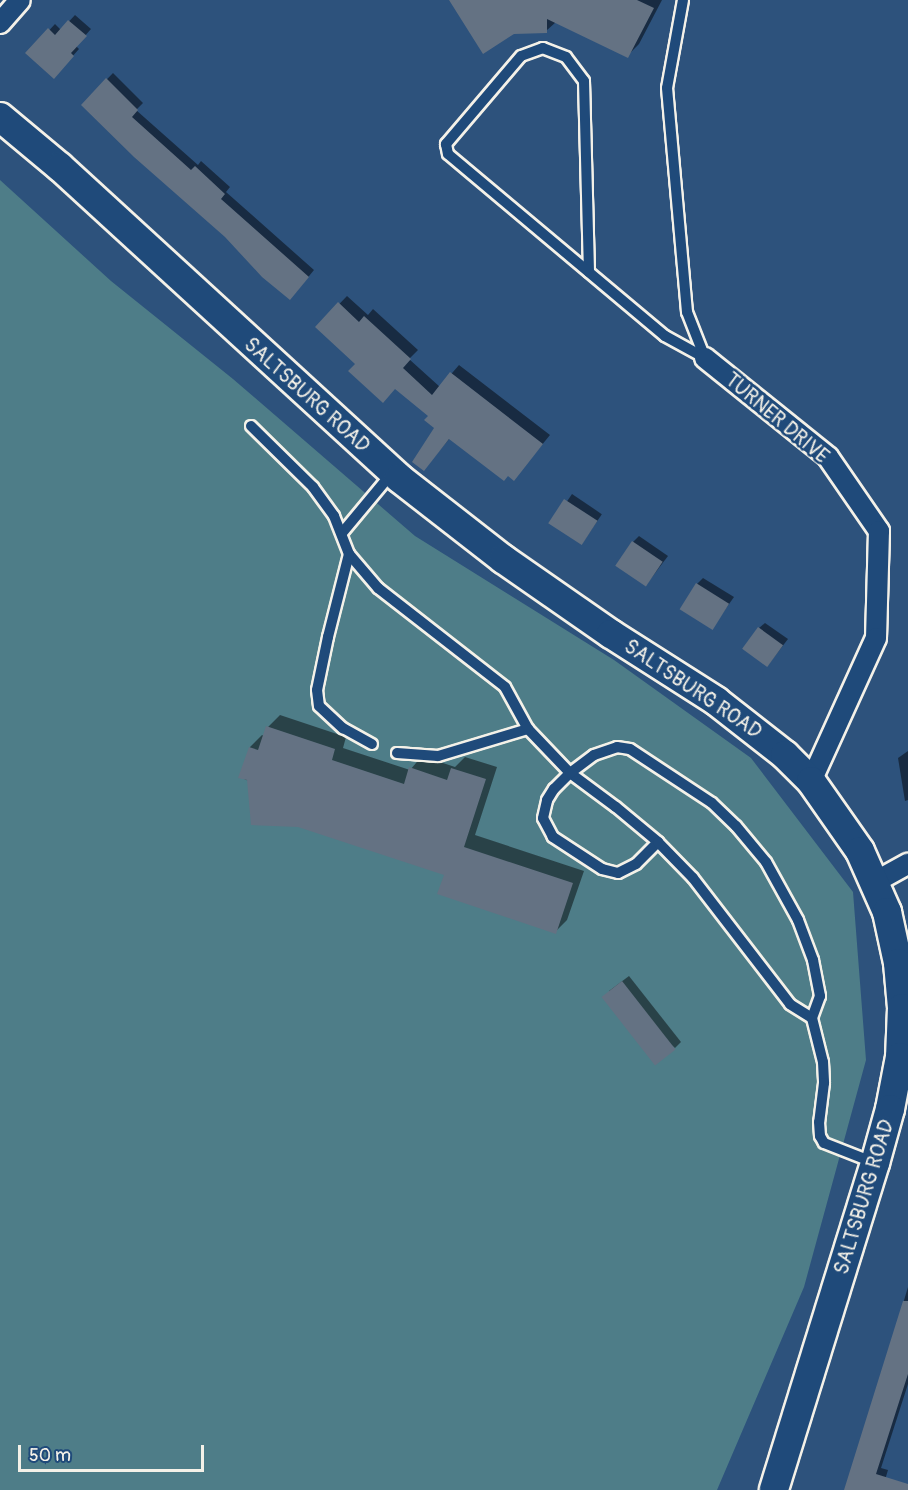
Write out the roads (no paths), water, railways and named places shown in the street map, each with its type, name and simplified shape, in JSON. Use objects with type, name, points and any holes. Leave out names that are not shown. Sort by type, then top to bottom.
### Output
[{"type":"main road","name":"SALTSBURG ROAD","points":[[0,117],[60,166],[392,473],[504,559],[611,634],[716,701],[785,755],[811,781],[845,827],[875,882],[886,912],[898,963],[905,1009],[900,1057],[890,1109],[875,1163],[774,1490]]},
{"type":"street","points":[[0,23],[20,0]]},
{"type":"street","name":"TURNER DRIVE","points":[[705,358],[828,457],[879,531],[876,638],[811,781]]},
{"type":"street","points":[[875,882],[908,864]]},
{"type":"lane","points":[[683,0],[667,88],[687,312],[705,358]]},
{"type":"lane","points":[[589,272],[584,81],[566,57],[543,48],[521,56],[447,144],[446,150],[664,336],[705,358]]},
{"type":"lane","points":[[251,426],[313,487],[342,533],[349,554],[378,588],[505,687],[528,729],[570,773],[658,842],[693,878],[790,1004],[812,1018]]},
{"type":"lane","points":[[342,533],[392,473]]},
{"type":"lane","points":[[349,554],[317,690],[319,706],[343,728],[372,744]]},
{"type":"lane","points":[[397,753],[438,756],[528,729]]},
{"type":"lane","points":[[658,842],[636,864],[618,873],[602,869],[553,837],[543,818],[547,800],[570,773],[607,750],[630,748],[712,802],[736,826],[766,862],[798,920],[813,960],[820,996],[812,1018],[823,1062],[820,1136],[824,1143],[875,1163]]}]
